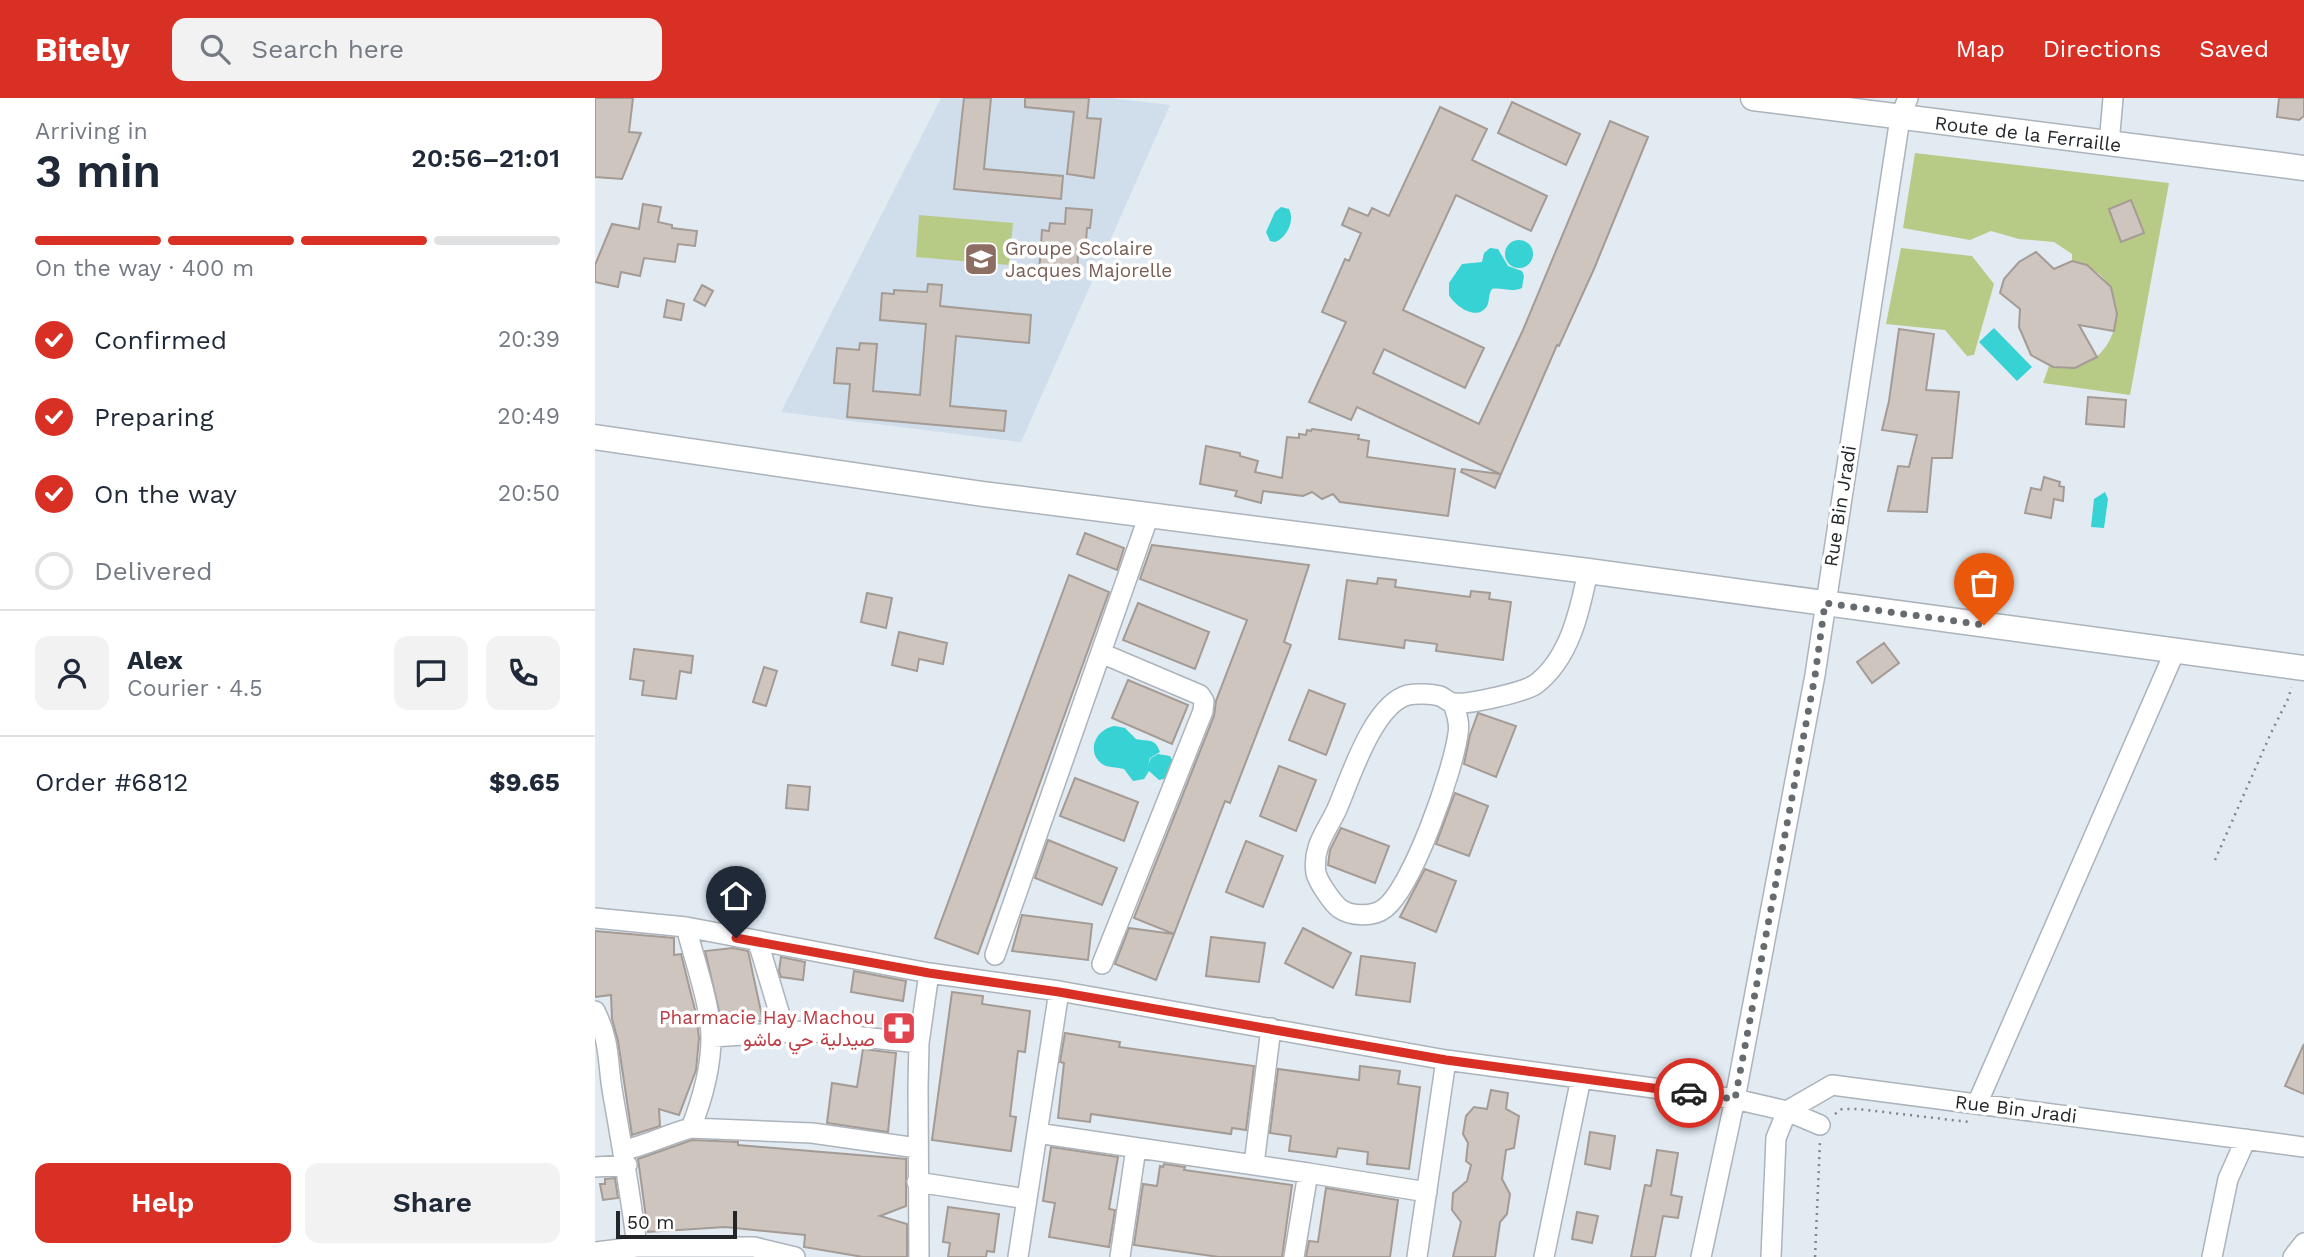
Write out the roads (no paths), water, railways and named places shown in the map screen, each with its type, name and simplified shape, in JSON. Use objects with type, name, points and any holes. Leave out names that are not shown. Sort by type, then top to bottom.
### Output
[{"type":"street","name":"Route de la Ferraille","points":[[1753,98],[1901,105],[2109,144],[2304,167]]},
{"type":"street","points":[[2109,144],[2113,98]]},
{"type":"street","name":"Rue Bin Jradi","points":[[1701,1257],[1735,1099],[1815,676],[1901,105]]},
{"type":"street","points":[[595,437],[983,494],[1588,571],[2300,667]]},
{"type":"street","points":[[995,955],[1149,515]]},
{"type":"street","points":[[1453,704],[1459,717],[1459,733],[1443,789],[1410,875],[1398,895],[1383,910],[1355,915],[1339,908],[1316,875],[1318,843],[1336,810],[1365,742],[1392,705],[1408,695],[1441,696],[1453,704],[1513,694],[1534,686],[1549,672],[1572,634],[1588,571]]},
{"type":"street","points":[[1977,1104],[2175,651]]},
{"type":"street","points":[[1101,653],[1200,695],[1203,701],[1203,710],[1103,964]]},
{"type":"street","points":[[595,918],[686,927],[929,973],[1059,992],[1446,1060],[1735,1099],[1787,1111],[1821,1125]]},
{"type":"street","points":[[686,927],[712,1037],[701,1102],[691,1128]]},
{"type":"street","points":[[758,942],[785,1032]]},
{"type":"street","points":[[919,1257],[919,1043],[929,973]]},
{"type":"street","points":[[1018,1257],[1059,992]]},
{"type":"street","points":[[595,1011],[608,1042],[610,1076],[637,1247]]},
{"type":"street","points":[[1254,1164],[1271,1028]]},
{"type":"street","points":[[712,1037],[806,1031],[919,1043]]},
{"type":"street","points":[[1417,1257],[1446,1060]]},
{"type":"street","points":[[1544,1257],[1581,1078]]},
{"type":"street","name":"Rue Bin Jradi","points":[[1787,1111],[1832,1085],[2304,1147]]},
{"type":"street","points":[[1770,1257],[1776,1138],[1787,1111]]},
{"type":"street","points":[[595,1167],[625,1158],[668,1134],[691,1128],[812,1133],[917,1148]]},
{"type":"street","points":[[1037,1133],[1427,1192]]},
{"type":"street","points":[[2213,1257],[2228,1179],[2246,1139]]},
{"type":"street","points":[[1121,1257],[1136,1148]]},
{"type":"street","points":[[1294,1257],[1308,1173]]},
{"type":"street","points":[[917,1182],[1027,1199]]},
{"type":"street","points":[[595,1252],[637,1247],[754,1252],[795,1257]]},
{"type":"water","points":[[1281,207],[1289,209],[1291,214],[1289,228],[1275,242],[1270,241],[1266,232],[1275,212]]},
{"type":"water","points":[[1519,240],[1529,244],[1533,254],[1529,264],[1519,268],[1509,264],[1505,254],[1509,244]]},
{"type":"water","points":[[1490,248],[1498,249],[1508,266],[1522,271],[1522,288],[1492,289],[1483,311],[1467,311],[1449,295],[1449,283],[1462,264],[1482,262],[1484,253]]},
{"type":"water","points":[[1994,328],[2032,367],[2017,381],[1979,342]]},
{"type":"water","points":[[2105,492],[2108,499],[2104,528],[2091,527],[2094,499]]},
{"type":"water","points":[[1115,726],[1125,728],[1136,739],[1156,744],[1160,752],[1150,758],[1148,765],[1151,758],[1158,754],[1170,756],[1174,763],[1168,778],[1159,780],[1149,771],[1144,779],[1133,781],[1124,769],[1102,764],[1094,753],[1095,741],[1103,731]]},
{"type":"place","name":"Groupe Scolaire Jacques Majorelle","points":[[981,259]]},
{"type":"place","name":"Pharmacie Hay Machou صيدلية حي ماشو","points":[[899,1028]]}]
